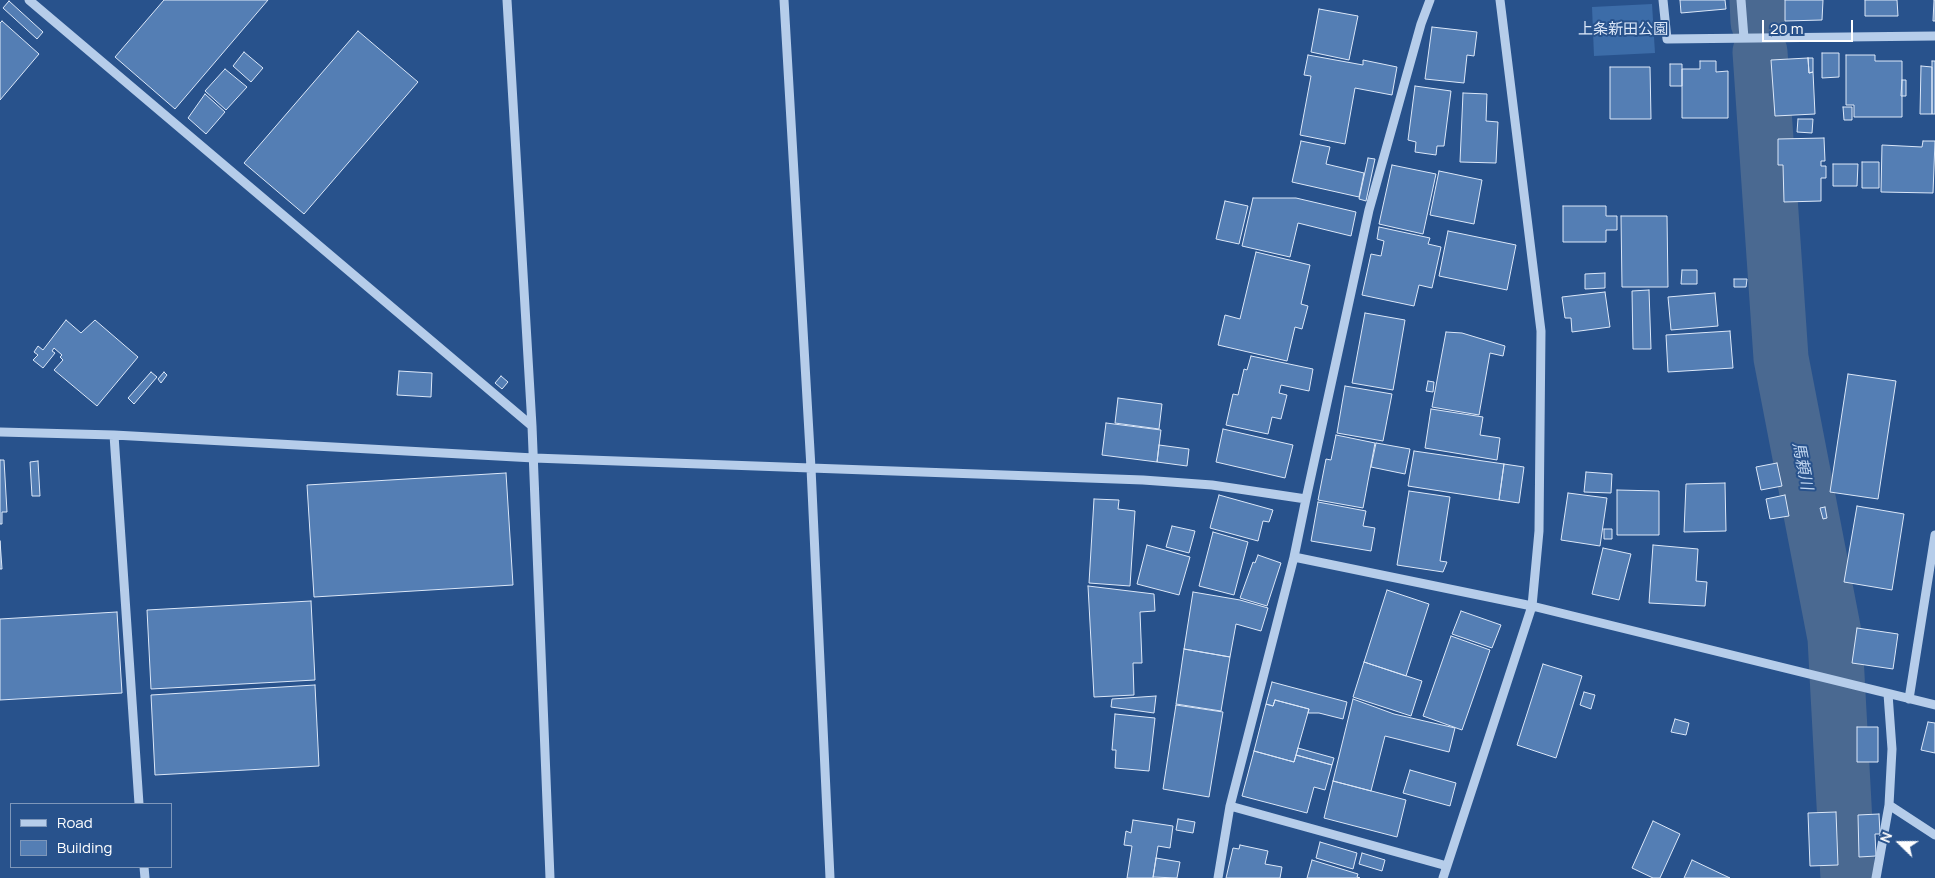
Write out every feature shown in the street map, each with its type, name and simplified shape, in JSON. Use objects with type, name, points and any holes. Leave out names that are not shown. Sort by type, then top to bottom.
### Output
[{"type":"street","points":[[29,0],[532,426]]},
{"type":"street","points":[[507,0],[534,458],[550,878]]},
{"type":"street","points":[[784,0],[811,468],[830,878]]},
{"type":"street","points":[[1218,878],[1230,806],[1294,557],[1369,210],[1421,24],[1430,0]]},
{"type":"street","points":[[1444,878],[1532,606],[1539,531],[1541,331],[1500,0]]},
{"type":"street","points":[[1663,0],[1667,39],[1935,36]]},
{"type":"street","points":[[1741,0],[1744,38]]},
{"type":"street","points":[[0,432],[114,436],[534,458],[1144,480],[1212,485],[1306,499]]},
{"type":"street","points":[[114,436],[140,803]]},
{"type":"street","points":[[1909,699],[1935,535]]},
{"type":"street","points":[[1294,557],[1532,606],[1935,705]]},
{"type":"street","points":[[1876,878],[1889,805],[1892,750],[1888,694]]},
{"type":"street","points":[[1889,805],[1935,835]]},
{"type":"street","points":[[1230,806],[1447,866]]},
{"type":"green space","name":"上条新田公園","points":[[1652,4],[1655,53],[1594,56],[1592,7]]},
{"type":"building","points":[[164,0],[268,0],[175,109],[115,57]]},
{"type":"building","points":[[1680,0],[1725,0],[1726,9],[1681,13]]},
{"type":"building","points":[[1785,0],[1823,0],[1822,20],[1785,21]]},
{"type":"building","points":[[1865,0],[1897,0],[1898,16],[1865,16]]},
{"type":"building","points":[[1934,0],[1935,21],[1933,21]]},
{"type":"building","points":[[9,1],[43,32],[37,39],[3,8]]},
{"type":"building","points":[[1319,9],[1358,16],[1349,60],[1311,52]]},
{"type":"building","points":[[2,21],[39,54],[0,100],[0,23]]},
{"type":"building","points":[[1432,27],[1477,32],[1474,56],[1467,55],[1464,83],[1425,79]]},
{"type":"building","points":[[358,31],[418,82],[304,214],[244,163]]},
{"type":"building","points":[[244,52],[263,68],[251,82],[233,66]]},
{"type":"building","points":[[1822,53],[1839,53],[1839,77],[1822,78]]},
{"type":"building","points":[[1308,55],[1363,65],[1363,60],[1397,67],[1392,95],[1355,88],[1345,144],[1300,135],[1311,76],[1304,75]]},
{"type":"building","points":[[1846,55],[1875,55],[1875,61],[1902,61],[1902,117],[1854,117],[1854,105],[1846,105]]},
{"type":"building","points":[[1808,58],[1809,73],[1813,72],[1815,114],[1775,116],[1771,60]]},
{"type":"building","points":[[1808,58],[1813,58],[1813,72],[1809,73]]},
{"type":"building","points":[[1700,61],[1716,61],[1716,72],[1728,71],[1728,118],[1682,118],[1682,69],[1700,69]]},
{"type":"building","points":[[1932,61],[1935,61],[1935,114],[1932,114]]},
{"type":"building","points":[[1670,64],[1682,64],[1682,86],[1670,86]]},
{"type":"building","points":[[1921,66],[1932,67],[1932,114],[1920,114]]},
{"type":"building","points":[[1610,67],[1650,67],[1651,119],[1610,119]]},
{"type":"building","points":[[225,69],[247,87],[226,110],[205,91]]},
{"type":"building","points":[[1902,80],[1906,80],[1906,96],[1901,96]]},
{"type":"building","points":[[1415,86],[1451,91],[1444,146],[1437,146],[1436,155],[1415,152],[1416,142],[1408,140]]},
{"type":"building","points":[[1463,93],[1487,94],[1486,121],[1498,122],[1496,163],[1460,162]]},
{"type":"building","points":[[205,94],[225,112],[206,134],[188,118]]},
{"type":"building","points":[[1843,107],[1852,107],[1852,120],[1844,120]]},
{"type":"building","points":[[1798,119],[1813,119],[1812,133],[1797,132]]},
{"type":"building","points":[[1824,138],[1825,161],[1821,161],[1821,166],[1826,166],[1826,178],[1821,178],[1821,201],[1784,202],[1783,165],[1778,165],[1778,139]]},
{"type":"building","points":[[1301,141],[1330,147],[1326,164],[1364,173],[1359,197],[1292,182]]},
{"type":"building","points":[[1923,141],[1935,141],[1933,193],[1881,192],[1882,145],[1922,147]]},
{"type":"building","points":[[1368,158],[1375,159],[1366,201],[1359,199]]},
{"type":"building","points":[[1862,162],[1879,162],[1879,188],[1862,188]]},
{"type":"building","points":[[1833,164],[1858,164],[1857,186],[1833,186]]},
{"type":"building","points":[[1392,165],[1436,174],[1423,234],[1379,224]]},
{"type":"building","points":[[1439,171],[1482,180],[1474,224],[1430,215]]},
{"type":"building","points":[[1253,198],[1296,198],[1356,212],[1351,236],[1298,223],[1290,257],[1242,246]]},
{"type":"building","points":[[1225,201],[1248,206],[1239,244],[1216,239]]},
{"type":"building","points":[[1563,206],[1606,206],[1606,216],[1617,216],[1617,230],[1606,230],[1606,242],[1563,242]]},
{"type":"building","points":[[1621,216],[1667,216],[1668,287],[1622,287]]},
{"type":"building","points":[[1379,227],[1430,238],[1428,244],[1441,247],[1432,288],[1419,285],[1414,306],[1362,295],[1371,254],[1381,256],[1384,241],[1377,239]]},
{"type":"building","points":[[1448,231],[1516,245],[1507,290],[1439,276]]},
{"type":"building","points":[[1256,252],[1310,265],[1301,304],[1308,306],[1302,329],[1295,327],[1287,361],[1218,345],[1225,315],[1240,319]]},
{"type":"building","points":[[1682,270],[1697,270],[1697,284],[1681,284]]},
{"type":"building","points":[[1605,273],[1605,288],[1585,289],[1585,274]]},
{"type":"building","points":[[1734,279],[1747,279],[1746,287],[1734,287]]},
{"type":"building","points":[[1649,290],[1651,349],[1633,349],[1632,291]]},
{"type":"building","points":[[1605,292],[1610,327],[1572,332],[1571,318],[1565,318],[1562,297]]},
{"type":"building","points":[[1715,293],[1718,326],[1671,330],[1668,297]]},
{"type":"building","points":[[1365,313],[1405,320],[1393,390],[1352,383]]},
{"type":"building","points":[[66,320],[81,333],[95,320],[138,357],[97,406],[54,370],[63,360],[60,357],[62,355],[54,348],[52,351],[55,353],[43,368],[33,360],[38,355],[34,352],[38,346],[43,350]]},
{"type":"building","points":[[1730,331],[1733,368],[1668,372],[1666,335]]},
{"type":"building","points":[[1446,332],[1462,333],[1505,346],[1503,356],[1490,353],[1479,415],[1432,407]]},
{"type":"building","points":[[1251,356],[1313,369],[1309,391],[1281,385],[1279,393],[1287,395],[1281,419],[1272,417],[1268,434],[1226,425],[1233,394],[1238,395],[1244,369],[1247,370]]},
{"type":"building","points":[[399,371],[432,373],[431,397],[397,395]]},
{"type":"building","points":[[151,372],[157,377],[134,404],[128,398]]},
{"type":"building","points":[[164,372],[167,375],[161,383],[158,379]]},
{"type":"building","points":[[1848,374],[1896,381],[1878,499],[1830,492]]},
{"type":"building","points":[[501,376],[508,382],[502,389],[495,383]]},
{"type":"building","points":[[1428,381],[1434,382],[1433,392],[1426,391]]},
{"type":"building","points":[[1345,386],[1392,394],[1383,441],[1337,433]]},
{"type":"building","points":[[1118,398],[1162,404],[1159,429],[1115,423]]},
{"type":"building","points":[[1431,409],[1483,417],[1480,435],[1500,438],[1497,460],[1425,448]]},
{"type":"building","points":[[1106,423],[1161,430],[1157,462],[1102,455]]},
{"type":"building","points":[[1223,429],[1293,445],[1285,478],[1216,462]]},
{"type":"building","points":[[1336,435],[1375,443],[1363,508],[1318,500],[1326,459],[1331,460]]},
{"type":"building","points":[[1376,443],[1410,449],[1405,474],[1371,467]]},
{"type":"building","points":[[1159,445],[1189,449],[1187,466],[1157,462]]},
{"type":"building","points":[[1414,451],[1504,464],[1499,500],[1408,486]]},
{"type":"building","points":[[0,460],[4,460],[7,512],[2,512],[2,524],[0,524]]},
{"type":"building","points":[[38,461],[40,496],[32,496],[30,462]]},
{"type":"building","points":[[1777,463],[1782,486],[1761,490],[1756,467]]},
{"type":"building","points":[[1504,464],[1524,467],[1519,503],[1499,500]]},
{"type":"building","points":[[1586,472],[1612,474],[1611,493],[1584,492]]},
{"type":"building","points":[[506,473],[513,585],[314,597],[307,485]]},
{"type":"building","points":[[1725,483],[1726,531],[1684,532],[1686,484]]},
{"type":"building","points":[[1617,490],[1659,491],[1659,535],[1617,535]]},
{"type":"building","points":[[1409,491],[1450,497],[1440,561],[1447,562],[1443,572],[1397,565]]},
{"type":"building","points":[[1568,493],[1607,498],[1600,546],[1561,540]]},
{"type":"building","points":[[1219,495],[1273,510],[1269,522],[1263,521],[1258,541],[1210,528]]},
{"type":"building","points":[[1785,495],[1789,516],[1770,519],[1766,499]]},
{"type":"building","points":[[1094,499],[1119,500],[1118,509],[1135,511],[1130,586],[1089,583]]},
{"type":"building","points":[[1318,502],[1366,511],[1363,526],[1375,528],[1371,551],[1311,541]]},
{"type":"building","points":[[1857,506],[1904,514],[1892,590],[1844,582]]},
{"type":"building","points":[[1825,507],[1827,518],[1823,519],[1820,508]]},
{"type":"building","points":[[1172,526],[1195,531],[1189,553],[1166,547]]},
{"type":"building","points":[[1604,529],[1612,529],[1612,539],[1604,539]]},
{"type":"building","points":[[1213,532],[1248,542],[1234,595],[1199,586]]},
{"type":"building","points":[[0,541],[2,569],[0,569]]},
{"type":"building","points":[[1147,545],[1190,557],[1179,595],[1137,584]]},
{"type":"building","points":[[1653,545],[1698,549],[1696,581],[1707,582],[1705,606],[1649,603]]},
{"type":"building","points":[[1603,548],[1631,554],[1619,600],[1592,594]]},
{"type":"building","points":[[1258,555],[1281,563],[1267,606],[1240,598],[1253,562],[1255,563]]},
{"type":"building","points":[[1088,586],[1154,594],[1155,611],[1140,612],[1142,663],[1133,663],[1134,695],[1094,697]]},
{"type":"building","points":[[1387,590],[1429,604],[1406,676],[1364,662]]},
{"type":"building","points":[[1193,592],[1240,600],[1268,608],[1261,631],[1236,624],[1230,657],[1184,649]]},
{"type":"building","points":[[311,601],[315,680],[151,689],[147,610]]},
{"type":"building","points":[[1461,611],[1501,625],[1492,648],[1452,634]]},
{"type":"building","points":[[117,612],[122,693],[0,700],[0,619]]},
{"type":"building","points":[[1857,628],[1898,634],[1893,669],[1852,663]]},
{"type":"building","points":[[1451,636],[1490,650],[1462,730],[1423,716]]},
{"type":"building","points":[[1184,649],[1230,657],[1221,711],[1176,704]]},
{"type":"building","points":[[1364,662],[1422,681],[1411,716],[1353,697]]},
{"type":"building","points":[[1543,664],[1582,676],[1556,758],[1517,745]]},
{"type":"building","points":[[1272,682],[1347,702],[1343,719],[1319,713],[1308,713],[1309,709],[1275,700],[1273,706],[1266,704]]},
{"type":"building","points":[[315,685],[319,766],[155,775],[151,695]]},
{"type":"building","points":[[1584,692],[1595,695],[1591,709],[1580,705]]},
{"type":"building","points":[[1156,696],[1154,713],[1111,707],[1112,699]]},
{"type":"building","points":[[1353,699],[1394,714],[1455,728],[1449,752],[1385,736],[1371,791],[1333,781]]},
{"type":"building","points":[[1275,700],[1309,709],[1294,762],[1254,751],[1266,704],[1273,706]]},
{"type":"building","points":[[1176,705],[1223,712],[1209,797],[1163,789]]},
{"type":"building","points":[[1115,714],[1155,718],[1149,771],[1115,768],[1116,750],[1112,750]]},
{"type":"building","points":[[1675,719],[1689,723],[1686,735],[1671,732]]},
{"type":"building","points":[[1928,722],[1935,723],[1935,753],[1921,750]]},
{"type":"building","points":[[1857,727],[1878,727],[1878,762],[1857,762]]},
{"type":"building","points":[[1298,748],[1334,758],[1332,765],[1296,755]]},
{"type":"building","points":[[1254,751],[1294,762],[1296,755],[1332,765],[1325,790],[1314,787],[1307,813],[1242,796]]},
{"type":"building","points":[[1410,770],[1456,783],[1450,806],[1403,793]]},
{"type":"building","points":[[1333,781],[1406,800],[1397,837],[1324,818]]},
{"type":"building","points":[[1836,812],[1838,865],[1810,866],[1808,813]]},
{"type":"building","points":[[1879,814],[1880,834],[1875,834],[1876,856],[1859,857],[1858,815]]},
{"type":"building","points":[[1178,819],[1195,822],[1193,833],[1176,830]]},
{"type":"building","points":[[1133,820],[1173,826],[1170,848],[1158,846],[1153,878],[1127,878],[1132,846],[1124,845],[1126,831],[1131,833]]},
{"type":"building","points":[[1653,821],[1680,834],[1660,878],[1653,878],[1632,868]]},
{"type":"building","points":[[1320,842],[1357,853],[1353,869],[1316,858]]},
{"type":"building","points":[[1240,845],[1268,851],[1265,864],[1282,867],[1280,878],[1226,878],[1233,848],[1239,849]]},
{"type":"building","points":[[1362,853],[1385,860],[1382,871],[1359,864]]},
{"type":"building","points":[[1156,858],[1180,862],[1177,878],[1153,877]]},
{"type":"building","points":[[1312,860],[1358,874],[1357,877],[1360,878],[1307,878]]},
{"type":"building","points":[[1692,860],[1730,878],[1684,878]]},
{"type":"waterway","name":"馬頼川","points":[[1757,0],[1758,22]]},
{"type":"waterway","name":"馬頼川","points":[[1760,52],[1781,358],[1835,638],[1848,878]]}]
